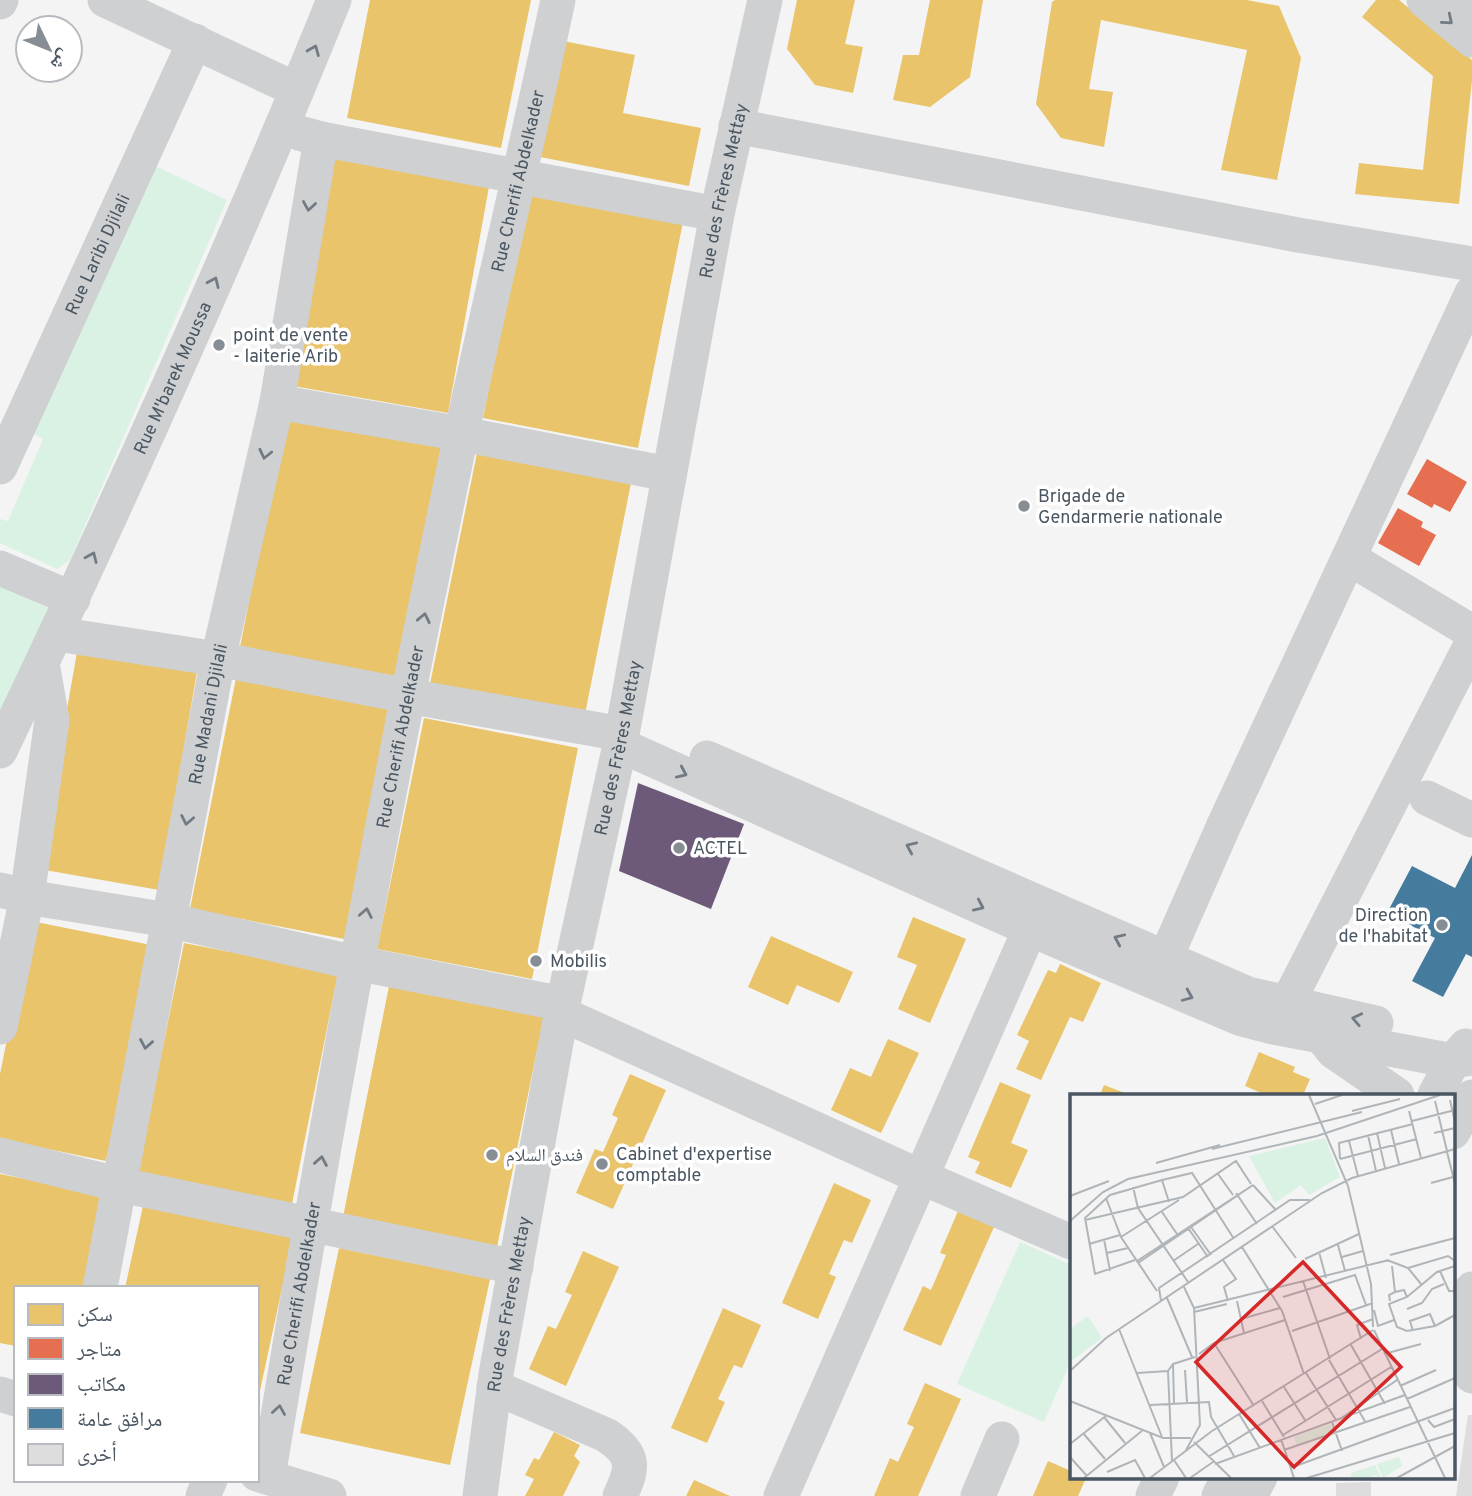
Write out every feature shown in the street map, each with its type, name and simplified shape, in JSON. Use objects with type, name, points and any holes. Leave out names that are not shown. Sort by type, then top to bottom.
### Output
[{"type":"street","points":[[105,0],[297,90]]},
{"type":"street","name":"Rue M'barek Moussa","points":[[0,751],[73,599],[283,128],[334,0]]},
{"type":"street","name":"Rue Cherifi Abdelkader","points":[[280,1483],[309,1225],[356,962],[462,434],[521,178],[558,0]]},
{"type":"street","name":"Rue des Frères Mettay","points":[[480,1496],[495,1387],[563,1009],[622,733],[717,214],[765,0]]},
{"type":"street","points":[[1424,0],[1472,40]]},
{"type":"street","name":"Rue Laribi Djilali","points":[[0,467],[195,41]]},
{"type":"street","points":[[736,126],[1298,236],[1472,264]]},
{"type":"street","points":[[283,128],[321,139],[717,214]]},
{"type":"street","name":"Rue Madani Djilali","points":[[100,1286],[218,659],[277,402],[321,139]]},
{"type":"street","points":[[1165,959],[1224,825],[1472,293]]},
{"type":"street","points":[[277,402],[668,474]]},
{"type":"street","points":[[1349,558],[1472,632]]},
{"type":"street","points":[[0,568],[73,599]]},
{"type":"street","points":[[1287,1004],[1472,643]]},
{"type":"street","points":[[0,1027],[13,894],[52,720],[50,649],[218,659],[408,696],[622,733],[1248,994],[1394,1027],[1468,1047]]},
{"type":"street","points":[[622,733],[1030,929],[1240,1018],[1322,1037],[1468,1047]]},
{"type":"street","points":[[1427,797],[1472,820]]},
{"type":"street","points":[[13,894],[167,920],[563,1009],[920,1177],[1070,1242]]},
{"type":"street","points":[[781,1496],[1030,929]]},
{"type":"street","points":[[1322,1037],[1333,1051],[1396,1094]]},
{"type":"street","points":[[1437,1094],[1468,1047]]},
{"type":"street","points":[[1454,1130],[1472,1097]]},
{"type":"street","points":[[0,1156],[121,1185],[516,1266]]},
{"type":"street","points":[[1463,1294],[1460,1361],[1472,1376]]},
{"type":"street","points":[[495,1387],[606,1435],[620,1444],[629,1457],[630,1471],[620,1496]]},
{"type":"street","points":[[978,1496],[1002,1439]]},
{"type":"street","points":[[1153,1496],[1162,1478]]},
{"type":"street","points":[[1219,1496],[1228,1478]]},
{"type":"street","points":[[1250,1496],[1259,1478]]},
{"type":"street","points":[[280,1483],[329,1496]]},
{"type":"green space","points":[[149,163],[227,200],[70,560],[57,569],[0,543],[0,519],[8,521],[43,439],[32,433]]},
{"type":"green space","points":[[0,586],[50,609],[0,718]]},
{"type":"green space","points":[[1020,1242],[1070,1265],[1070,1362],[1044,1422],[957,1384]]},
{"type":"building: سكن","points":[[370,0],[531,0],[501,148],[347,118]]},
{"type":"building: سكن","points":[[797,0],[855,0],[845,44],[863,47],[853,93],[815,85],[787,49]]},
{"type":"building: سكن","points":[[930,0],[983,0],[970,77],[930,107],[893,100],[903,55],[919,55]]},
{"type":"building: سكن","points":[[1247,0],[1279,6],[1301,58],[1277,180],[1221,170],[1247,50],[1101,20],[1089,89],[1113,92],[1104,147],[1061,138],[1036,104],[1052,2]]},
{"type":"building: سكن","points":[[1376,0],[1399,0],[1472,60],[1459,204],[1355,194],[1359,163],[1423,170],[1433,76],[1362,17]]},
{"type":"building: سكن","points":[[558,40],[635,55],[623,113],[701,128],[689,186],[535,156]]},
{"type":"building: سكن","points":[[334,154],[490,181],[448,413],[293,386]]},
{"type":"building: سكن","points":[[529,187],[684,217],[638,448],[483,418]]},
{"type":"building: سكن","points":[[286,416],[441,447],[394,678],[240,647]]},
{"type":"building: سكن","points":[[477,453],[631,483],[585,714],[430,684]]},
{"type":"building: سكن","points":[[77,652],[197,672],[159,890],[39,869]]},
{"type":"building: سكن","points":[[236,678],[390,708],[344,939],[190,909]]},
{"type":"building: سكن","points":[[424,718],[578,748],[532,979],[377,949]]},
{"type":"building: سكن","points":[[913,917],[966,939],[930,1023],[898,1009],[917,965],[897,957]]},
{"type":"building: سكن","points":[[31,921],[151,945],[106,1161],[0,1139],[0,1074]]},
{"type":"building: سكن","points":[[771,936],[853,972],[839,1003],[797,985],[788,1005],[748,987]]},
{"type":"building: سكن","points":[[184,943],[338,973],[292,1204],[137,1174]]},
{"type":"building: سكن","points":[[1060,964],[1101,983],[1083,1022],[1070,1017],[1041,1080],[1016,1069],[1029,1041],[1017,1035],[1048,970],[1056,973]]},
{"type":"building: سكن","points":[[389,986],[544,1016],[497,1247],[343,1217]]},
{"type":"building: سكن","points":[[888,1039],[919,1053],[881,1133],[831,1110],[850,1068],[871,1077]]},
{"type":"building: سكن","points":[[1259,1052],[1295,1067],[1293,1072],[1310,1079],[1303,1094],[1264,1094],[1245,1086]]},
{"type":"building: سكن","points":[[630,1074],[666,1090],[613,1209],[576,1193],[595,1149],[603,1152],[618,1118],[612,1115]]},
{"type":"building: سكن","points":[[1000,1082],[1031,1095],[1011,1143],[1028,1150],[1011,1188],[975,1173],[980,1162],[968,1157]]},
{"type":"building: سكن","points":[[1104,1085],[1127,1094],[1100,1094]]},
{"type":"building: سكن","points":[[0,1174],[104,1195],[85,1286],[14,1286],[14,1346],[0,1343]]},
{"type":"building: سكن","points":[[834,1183],[871,1200],[852,1243],[844,1240],[829,1274],[836,1277],[818,1319],[782,1303]]},
{"type":"building: سكن","points":[[143,1206],[293,1237],[259,1395],[259,1286],[125,1286]]},
{"type":"building: سكن","points":[[958,1211],[994,1227],[941,1346],[903,1330],[923,1286],[931,1290],[946,1255],[940,1253]]},
{"type":"building: سكن","points":[[339,1248],[490,1279],[450,1465],[300,1433]]},
{"type":"building: سكن","points":[[583,1251],[619,1267],[566,1386],[529,1369],[548,1326],[556,1329],[572,1295],[565,1292]]},
{"type":"building: سكن","points":[[723,1308],[761,1325],[742,1368],[734,1365],[718,1399],[725,1402],[707,1443],[671,1428]]},
{"type":"building: سكن","points":[[925,1383],[961,1399],[918,1496],[874,1496],[890,1458],[898,1462],[914,1427],[907,1424]]},
{"type":"building: سكن","points":[[554,1432],[580,1445],[574,1456],[580,1462],[563,1496],[525,1496],[534,1479],[525,1475],[534,1458],[539,1460]]},
{"type":"building: سكن","points":[[1048,1461],[1070,1471],[1070,1478],[1086,1478],[1078,1496],[1033,1496]]},
{"type":"building: سكن","points":[[694,1480],[730,1496],[686,1496]]},
{"type":"building: متاجر","points":[[1427,459],[1467,482],[1450,512],[1434,504],[1432,508],[1407,494]]},
{"type":"building: متاجر","points":[[1398,508],[1423,522],[1421,527],[1436,535],[1419,566],[1378,543]]},
{"type":"building: مكاتب","name":"ACTEL","points":[[638,783],[744,824],[711,909],[619,871]]},
{"type":"building: مرافق عامة","name":"Direction de l'habitat","points":[[1472,855],[1472,957],[1466,954],[1443,997],[1412,981],[1435,938],[1387,913],[1412,866],[1455,888]]},
{"type":"building: أخرى","points":[[1468,1415],[1472,1415],[1472,1496],[1456,1496]]},
{"type":"building: أخرى","points":[[1371,1482],[1371,1496],[1336,1496],[1336,1483]]},
{"type":"place","name":"point de vente - laiterie Arib","points":[[219,345]]},
{"type":"place","name":"Brigade de Gendarmerie nationale","points":[[1024,506]]},
{"type":"place","name":"ACTEL","points":[[679,848]]},
{"type":"place","name":"Direction de l'habitat","points":[[1442,925]]},
{"type":"place","name":"Mobilis","points":[[536,961]]},
{"type":"place","name":"فندق السلام","points":[[492,1155]]},
{"type":"place","name":"Cabinet d'expertise comptable","points":[[602,1164]]}]
